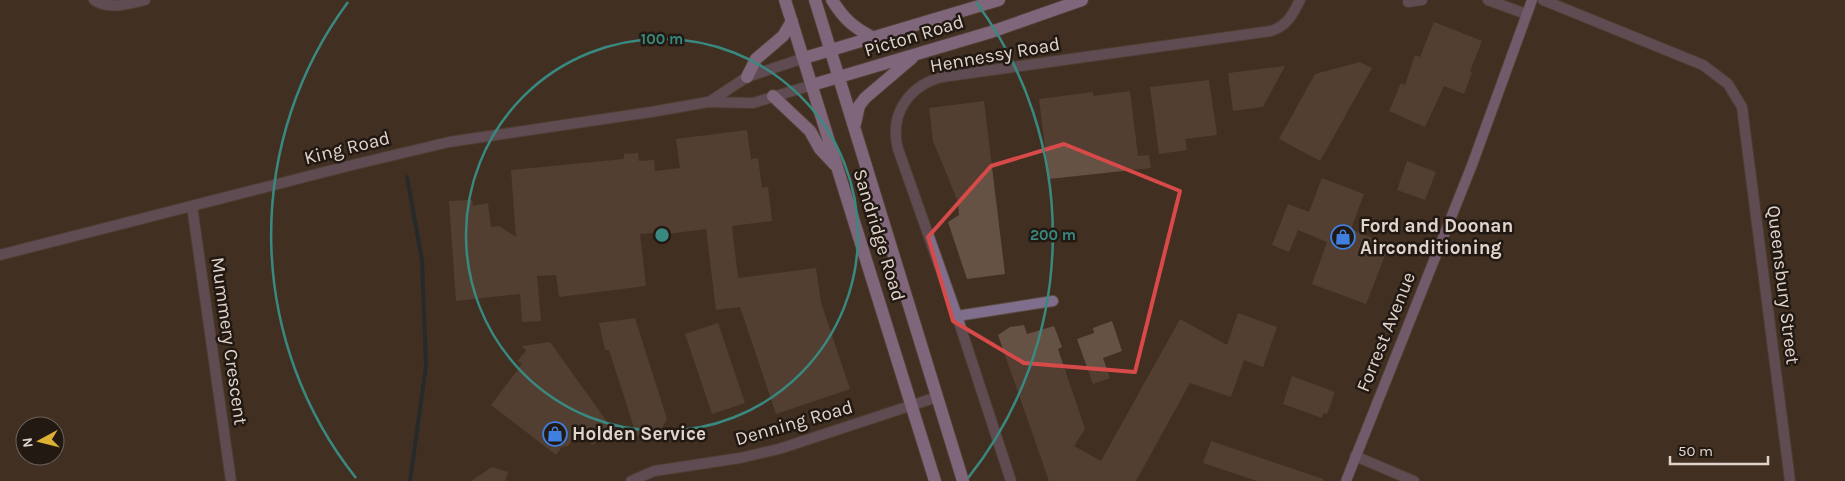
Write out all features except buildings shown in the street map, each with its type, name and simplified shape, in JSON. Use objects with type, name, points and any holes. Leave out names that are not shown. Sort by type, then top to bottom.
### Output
[{"type":"main road","name":"Sandridge Road","points":[[785,0],[935,481]]},
{"type":"main road","name":"Sandridge Road","points":[[815,0],[963,481]]},
{"type":"main road","points":[[832,0],[838,10],[855,28],[872,37]]},
{"type":"main road","name":"Picton Road","points":[[804,58],[998,0]]},
{"type":"main road","name":"Picton Road","points":[[812,85],[991,32],[1060,4],[1082,0]]},
{"type":"main road","name":"Forrest Avenue","points":[[1346,481],[1472,166],[1532,0]]},
{"type":"main road","points":[[747,77],[756,59],[783,36],[792,21]]},
{"type":"main road","points":[[855,127],[859,106],[865,98],[915,54]]},
{"type":"main road","points":[[774,96],[810,130],[820,149],[838,168]]},
{"type":"street","points":[[94,0],[102,5],[124,6],[145,0]]},
{"type":"street","name":"Hennessy Road","points":[[1011,481],[957,316],[896,141],[896,124],[910,95],[917,89],[942,77],[1271,31],[1285,24],[1300,0]]},
{"type":"street","points":[[1408,2],[1422,0]]},
{"type":"street","points":[[1488,0],[1526,14]]},
{"type":"street","name":"Queensbury Street","points":[[1543,0],[1702,65],[1720,77],[1736,95],[1745,118],[1790,481]]},
{"type":"street","name":"King Road","points":[[708,102],[747,77],[804,58]]},
{"type":"street","name":"King Road","points":[[0,255],[449,142],[708,102],[753,103],[812,85]]},
{"type":"street","name":"Mummery Crescent","points":[[192,206],[231,481]]},
{"type":"street","points":[[957,316],[1053,301]]},
{"type":"street","name":"Denning Road","points":[[631,481],[654,471],[740,458],[779,449],[937,397]]},
{"type":"street","points":[[1355,456],[1414,481]]},
{"type":"highlighted area","points":[[1064,144],[1180,191],[1159,282],[1135,372],[1024,363],[953,321],[928,237],[991,166]]},
{"type":"waterway","points":[[407,177],[422,260],[426,366],[410,481]]},
{"type":"place","name":"Ford and Doonan Airconditioning","points":[[1343,237]]},
{"type":"place","name":"Holden Service","points":[[555,434]]}]
